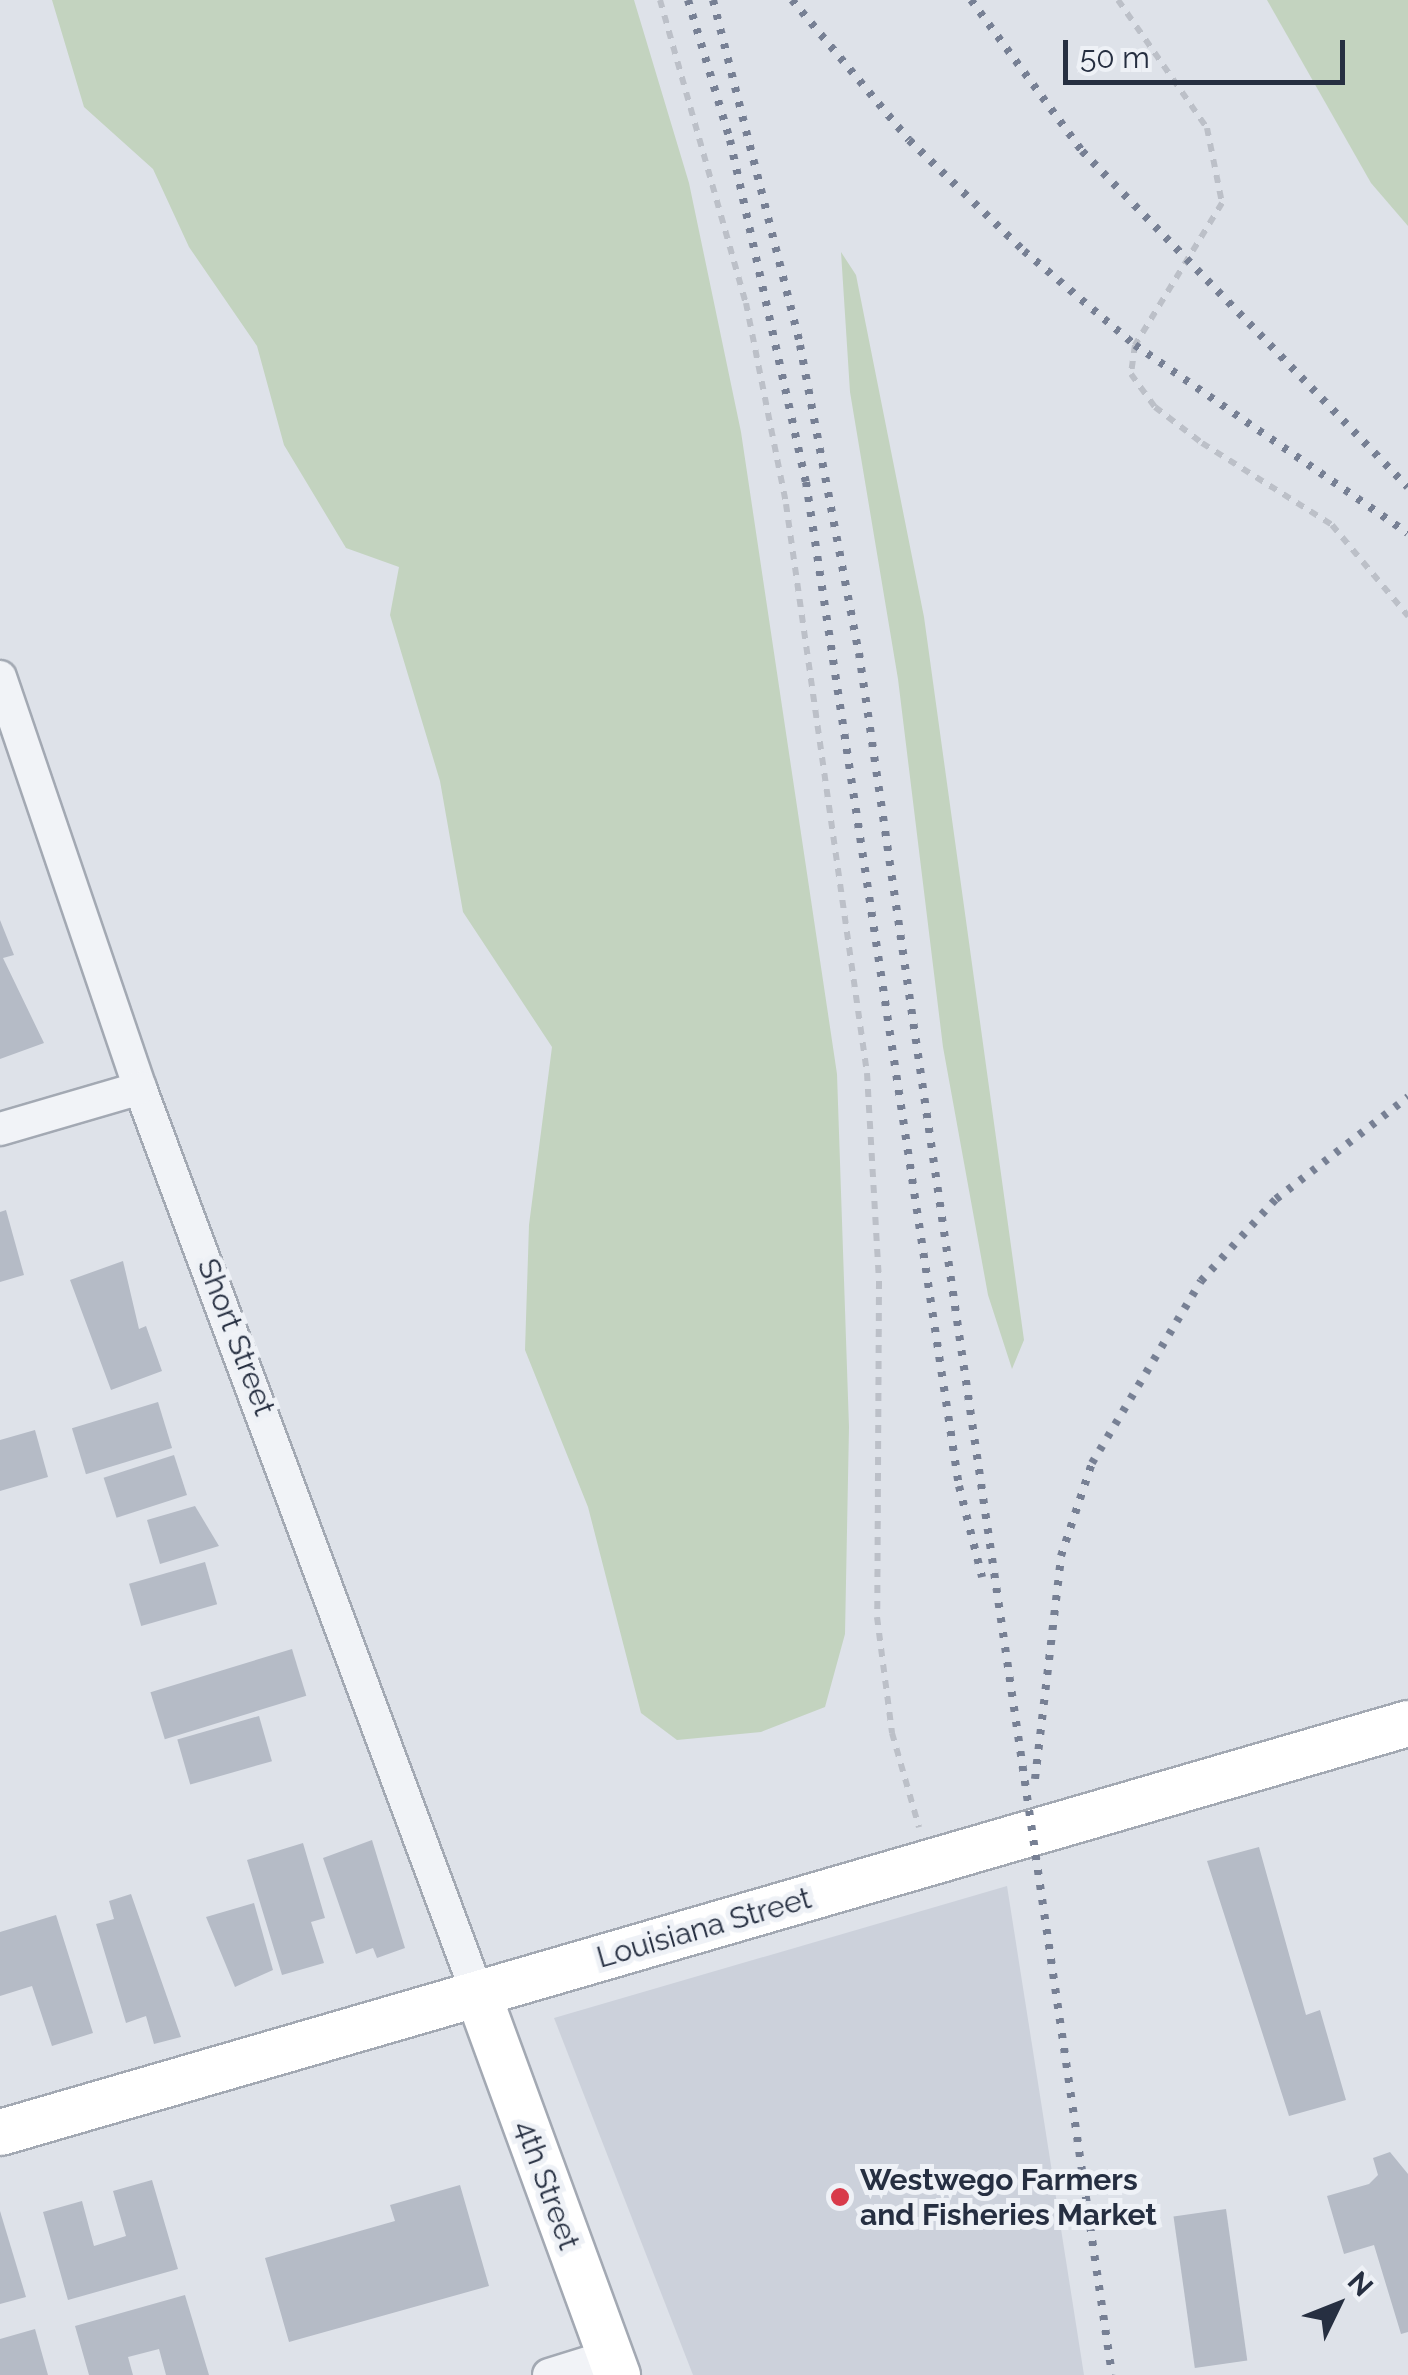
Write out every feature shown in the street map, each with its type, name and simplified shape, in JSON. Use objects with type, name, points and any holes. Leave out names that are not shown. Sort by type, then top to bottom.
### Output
[{"type":"main road","name":"Louisiana Street","points":[[0,2132],[1408,1723]]},
{"type":"main road","name":"4th Street","points":[[478,1994],[613,2366]]},
{"type":"street","name":"Short Street","points":[[0,676],[140,1088],[478,1994]]},
{"type":"street","points":[[0,1129],[140,1088]]},
{"type":"street","points":[[549,2375],[613,2366]]},
{"type":"path","points":[[660,0],[746,303],[786,504],[867,1073],[879,1280],[877,1617],[892,1733],[929,1863]]},
{"type":"path","points":[[1118,0],[1207,128],[1222,203],[1136,344],[1131,374],[1155,408],[1202,443],[1332,525],[1408,616]]},
{"type":"shaded area","name":"Westwego Farmers and Fisheries Market","points":[[1007,1886],[1084,2375],[693,2375],[554,2018]]},
{"type":"green space","points":[[52,0],[634,0],[689,183],[741,432],[837,1074],[849,1427],[845,1634],[825,1707],[761,1732],[677,1740],[641,1713],[588,1507],[525,1350],[529,1225],[552,1047],[463,912],[440,781],[390,615],[399,567],[346,548],[284,445],[257,346],[189,247],[153,169],[84,107]]},
{"type":"green space","points":[[1267,0],[1408,0],[1408,226],[1371,183]]},
{"type":"green space","points":[[841,252],[856,275],[924,617],[1024,1340],[1012,1369],[988,1295],[943,1047],[898,679],[850,392]]},
{"type":"building","points":[[0,920],[14,955],[3,958],[44,1043],[0,1059]]},
{"type":"building","points":[[6,1210],[24,1275],[0,1282],[0,1212]]},
{"type":"building","points":[[123,1261],[139,1329],[146,1326],[162,1371],[111,1390],[70,1280]]},
{"type":"building","points":[[158,1402],[172,1448],[86,1474],[72,1428]]},
{"type":"building","points":[[35,1430],[48,1477],[0,1491],[0,1440]]},
{"type":"building","points":[[174,1455],[187,1495],[117,1518],[104,1478]]},
{"type":"building","points":[[195,1506],[219,1546],[160,1564],[147,1520]]},
{"type":"building","points":[[205,1562],[217,1604],[141,1626],[129,1584]]},
{"type":"building","points":[[292,1649],[306,1696],[165,1739],[150,1692]]},
{"type":"building","points":[[259,1716],[272,1761],[190,1785],[177,1739]]},
{"type":"building","points":[[372,1840],[405,1948],[377,1958],[373,1948],[356,1954],[323,1858]]},
{"type":"building","points":[[303,1843],[325,1918],[311,1922],[324,1963],[282,1975],[247,1860]]},
{"type":"building","points":[[1259,1847],[1306,2015],[1320,2010],[1346,2100],[1289,2116],[1207,1861]]},
{"type":"building","points":[[131,1894],[181,2037],[154,2044],[146,2016],[126,2023],[96,1924],[114,1919],[109,1901]]},
{"type":"building","points":[[254,1903],[273,1970],[235,1987],[206,1917]]},
{"type":"building","points":[[56,1915],[93,2033],[52,2046],[32,1986],[0,1996],[0,1932]]},
{"type":"building","points":[[1390,2152],[1408,2174],[1408,2332],[1401,2334],[1374,2245],[1344,2254],[1327,2196],[1369,2184],[1378,2175],[1373,2158]]},
{"type":"building","points":[[152,2180],[178,2269],[68,2300],[43,2212],[82,2201],[94,2246],[126,2236],[113,2191]]},
{"type":"building","points":[[460,2185],[489,2286],[289,2342],[265,2258],[395,2221],[390,2205]]},
{"type":"building","points":[[1226,2209],[1247,2361],[1195,2368],[1174,2216]]},
{"type":"building","points":[[0,2211],[26,2297],[0,2304]]},
{"type":"building","points":[[185,2295],[209,2375],[166,2375],[159,2349],[128,2357],[133,2375],[89,2375],[75,2326]]},
{"type":"building","points":[[35,2329],[48,2375],[0,2375],[0,2339]]},
{"type":"railway","points":[[688,0],[730,140],[806,482],[959,1486],[982,1577]]},
{"type":"railway","points":[[713,0],[800,345],[859,653],[1112,2375]]},
{"type":"railway","points":[[792,0],[909,140],[1024,251],[1135,345],[1408,533]]},
{"type":"railway","points":[[971,0],[1082,151],[1408,487]]},
{"type":"railway","points":[[1035,1779],[1061,1556],[1092,1463],[1201,1281],[1276,1199],[1408,1097]]},
{"type":"place","name":"Westwego Farmers and Fisheries Market","points":[[840,2197]]}]
